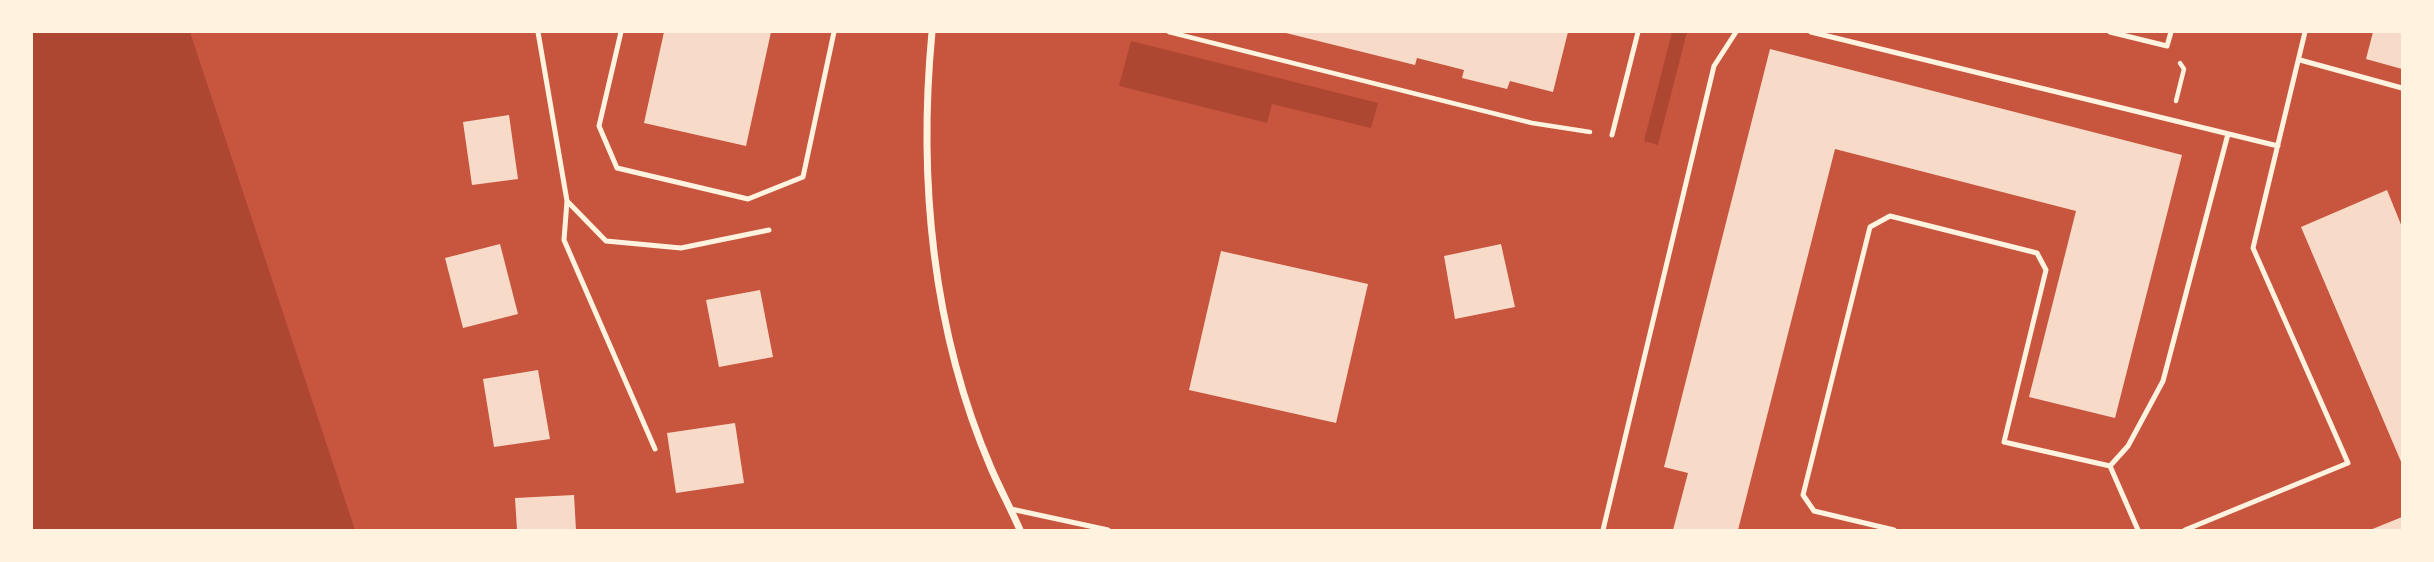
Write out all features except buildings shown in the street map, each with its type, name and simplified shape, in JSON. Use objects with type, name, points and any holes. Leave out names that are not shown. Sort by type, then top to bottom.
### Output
[{"type":"street","points":[[932,32],[925,121],[927,182],[942,310],[956,367],[984,451],[1020,530]]},
{"type":"lane","points":[[538,32],[567,201],[564,240],[655,449]]},
{"type":"lane","points":[[621,32],[599,126],[617,168],[748,198],[803,177],[834,32]]},
{"type":"lane","points":[[1612,135],[1638,32]]},
{"type":"lane","points":[[1603,530],[1714,66],[1737,32]]},
{"type":"lane","points":[[1811,32],[2278,146]]},
{"type":"lane","points":[[2110,32],[2167,46],[2171,32]]},
{"type":"lane","points":[[2185,530],[2348,463],[2253,248],[2305,32]]},
{"type":"lane","points":[[2300,60],[2403,88]]},
{"type":"lane","points":[[2110,466],[2128,446],[2163,381],[2228,134]]},
{"type":"lane","points":[[567,201],[606,241],[681,248],[769,230]]},
{"type":"lane","points":[[1895,530],[1814,511],[1803,495],[1870,226],[1890,216],[2037,253],[2046,270],[2004,442],[2110,466]]},
{"type":"lane","points":[[2110,466],[2138,530]]},
{"type":"lane","points":[[1011,509],[1108,530]]},
{"type":"path","points":[[1169,32],[1532,123],[1612,135]]},
{"type":"path","points":[[2167,46],[2184,69],[2171,121]]},
{"type":"shaded area","points":[[32,32],[190,32],[355,530],[32,530]]},
{"type":"shaded area","points":[[1672,32],[1687,32],[1658,145],[1644,141]]},
{"type":"shaded area","points":[[1131,41],[1378,103],[1371,128],[1272,104],[1267,123],[1119,86]]}]
